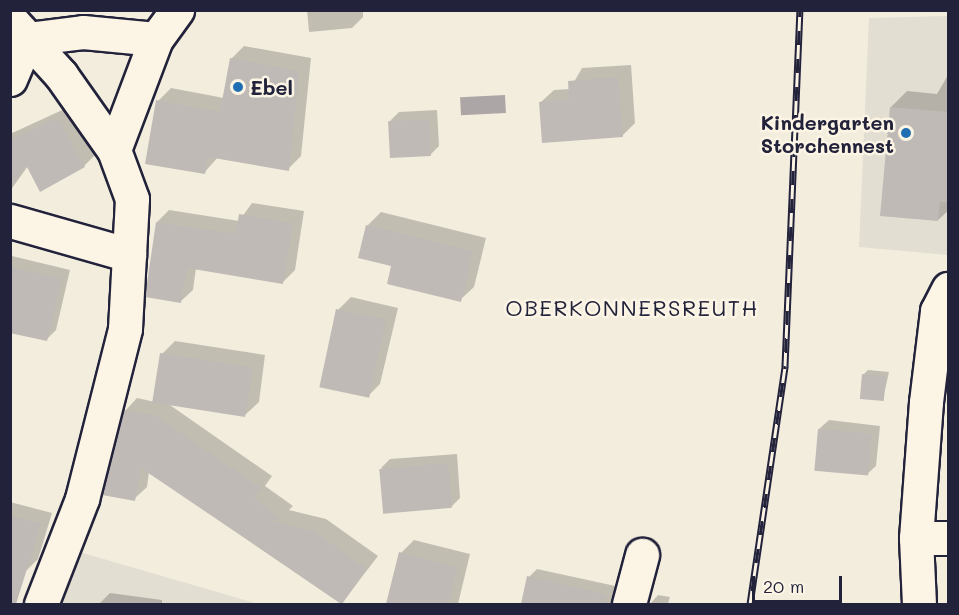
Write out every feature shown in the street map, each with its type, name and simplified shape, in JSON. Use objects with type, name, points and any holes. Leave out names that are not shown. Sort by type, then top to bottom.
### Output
[{"type":"street","points":[[114,150],[156,39],[177,10]]},
{"type":"street","points":[[19,29],[156,39]]},
{"type":"street","points":[[10,79],[19,29]]},
{"type":"street","points":[[19,29],[61,75],[114,150],[132,199],[125,328],[82,500],[40,604]]},
{"type":"street","points":[[10,221],[129,255]]},
{"type":"street","points":[[919,604],[916,538],[936,311],[948,289]]},
{"type":"street","points":[[916,538],[948,538]]},
{"type":"street","points":[[629,604],[642,555]]},
{"type":"shaded area","name":"Kindergarten Storchennest","points":[[948,16],[948,255],[859,247],[869,18]]},
{"type":"shaded area","points":[[505,95],[506,113],[461,115],[460,97]]},
{"type":"shaded area","points":[[76,551],[259,604],[60,604]]},
{"type":"building","points":[[230,58],[299,71],[289,171],[208,157],[205,174],[145,164],[156,100],[220,112]]},
{"type":"building","points":[[618,77],[623,137],[542,143],[539,102],[569,100],[568,81]]},
{"type":"building","points":[[890,107],[948,112],[948,202],[940,202],[938,221],[880,216]]},
{"type":"building","points":[[58,118],[85,167],[40,192],[26,165],[10,189],[10,140]]},
{"type":"building","points":[[429,119],[431,156],[390,158],[388,121]]},
{"type":"building","points":[[239,214],[293,223],[283,284],[187,268],[181,303],[145,297],[156,222],[236,234]]},
{"type":"building","points":[[366,225],[473,251],[461,302],[387,284],[391,266],[358,258]]},
{"type":"building","points":[[10,267],[62,279],[47,341],[10,333]]},
{"type":"building","points":[[336,309],[386,320],[369,398],[319,387]]},
{"type":"building","points":[[160,353],[253,368],[245,417],[152,402]]},
{"type":"building","points":[[862,374],[886,376],[884,401],[860,399]]},
{"type":"building","points":[[124,410],[156,416],[261,488],[254,499],[282,519],[270,520],[314,531],[367,569],[342,604],[141,468],[135,501],[102,495]]},
{"type":"building","points":[[818,429],[872,434],[868,476],[814,471]]},
{"type":"building","points":[[448,463],[452,508],[383,514],[379,469]]},
{"type":"building","points":[[10,515],[41,524],[16,604],[10,604]]},
{"type":"building","points":[[399,552],[458,567],[449,604],[386,604]]},
{"type":"building","points":[[527,576],[607,595],[606,604],[521,604]]},
{"type":"railway","points":[[750,604],[785,366],[800,10]]},
{"type":"place","name":"Ebel","points":[[238,87]]},
{"type":"place","name":"Kindergarten Storchennest","points":[[906,133]]},
{"type":"district","name":"OBERKONNERSREUTH","points":[[632,308]]}]
